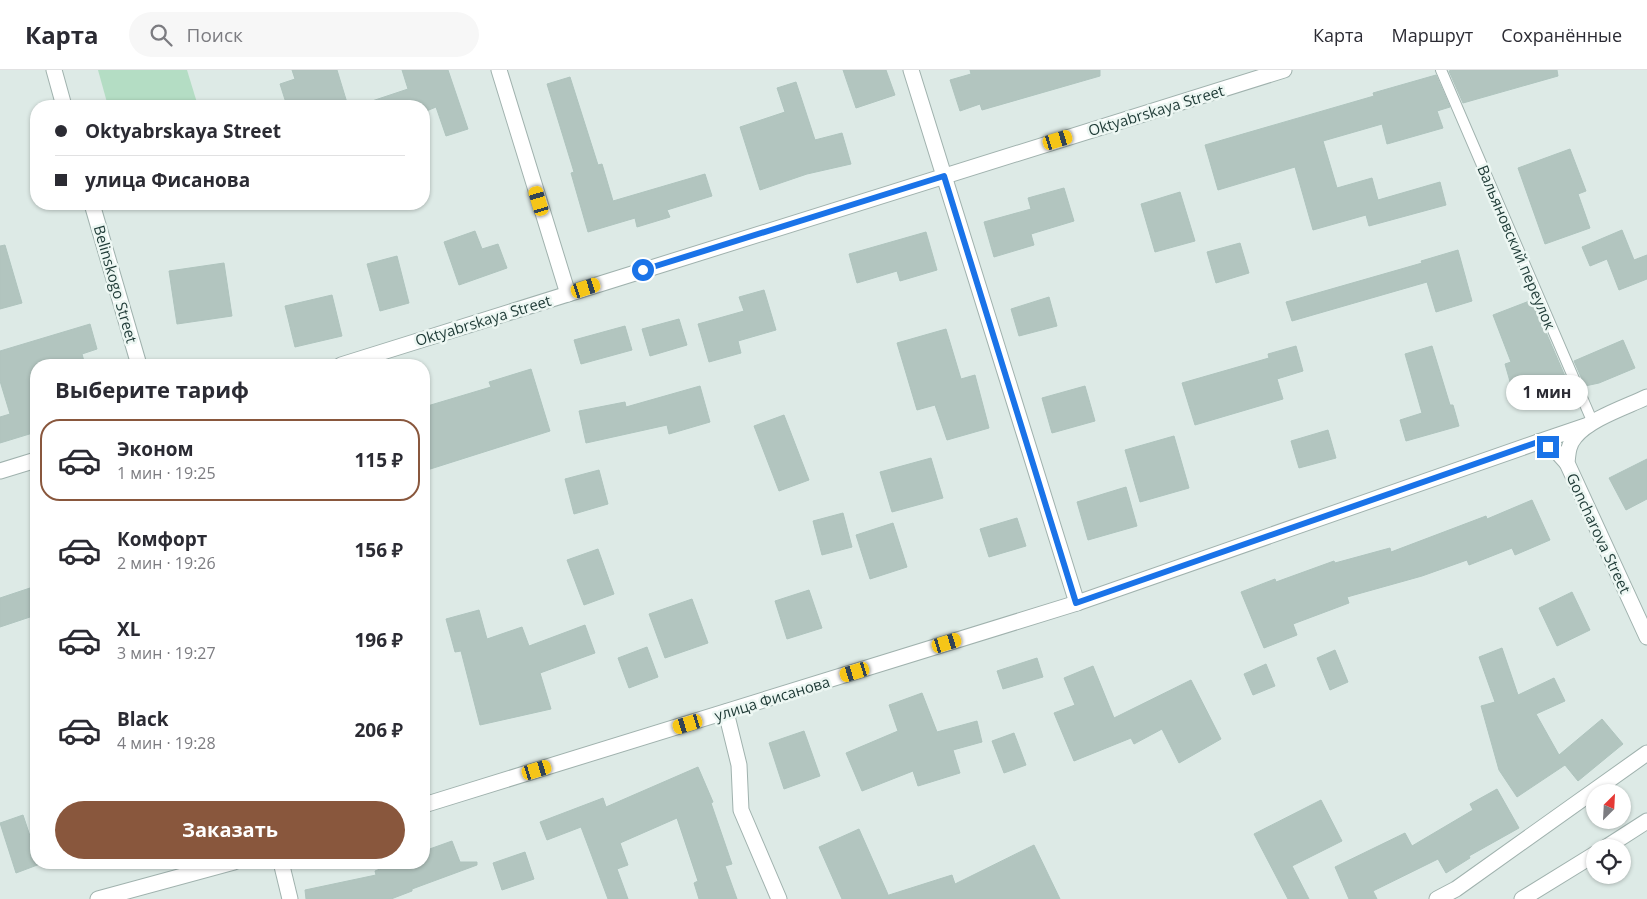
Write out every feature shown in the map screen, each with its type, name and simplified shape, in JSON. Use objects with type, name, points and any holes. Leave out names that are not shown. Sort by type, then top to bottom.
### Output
[{"type":"street","points":[[54,70],[62,100]]},
{"type":"street","points":[[499,70],[568,294]]},
{"type":"street","points":[[911,70],[1076,603]]},
{"type":"street","name":"Oktyabrskaya Street","points":[[360,359],[1284,70]]},
{"type":"street","name":"Belinskogo Street","points":[[94,210],[137,359]]},
{"type":"street","points":[[1588,426],[1647,397]]},
{"type":"street","name":"улица Фисанова","points":[[430,803],[1076,603],[1588,426]]},
{"type":"street","name":"Goncharova Street","points":[[1588,426],[1574,438],[1568,450],[1567,463],[1647,637]]},
{"type":"street","points":[[1538,442],[1558,452],[1567,463]]},
{"type":"street","points":[[0,471],[30,462]]},
{"type":"street","points":[[726,712],[739,765],[741,810],[779,899]]},
{"type":"street","points":[[1437,899],[1456,889],[1647,753]]},
{"type":"street","points":[[1619,839],[1647,821]]},
{"type":"street","points":[[1522,899],[1586,860]]},
{"type":"street","points":[[98,899],[208,869]]},
{"type":"street","points":[[283,869],[290,899]]},
{"type":"lane","name":"Вальяновский переулок","points":[[1441,70],[1588,426]]},
{"type":"green space","points":[[98,70],[187,70],[196,100],[106,100]]},
{"type":"building","points":[[292,70],[337,70],[346,100],[285,100],[280,84],[295,79]]},
{"type":"building","points":[[402,70],[448,70],[468,129],[446,136],[436,107],[430,110],[430,100],[375,100],[408,89]]},
{"type":"building","points":[[843,70],[886,70],[895,95],[856,108]]},
{"type":"building","points":[[970,70],[1100,70],[1100,76],[982,110],[980,104],[960,111],[950,80],[971,74]]},
{"type":"building","points":[[1557,70],[1558,76],[1463,103],[1449,71]]},
{"type":"building","points":[[1436,75],[1450,107],[1437,111],[1443,128],[1387,144],[1382,124],[1323,141],[1337,188],[1372,178],[1378,200],[1440,182],[1446,205],[1369,226],[1366,215],[1313,230],[1295,167],[1218,190],[1205,145],[1374,96],[1373,93]]},
{"type":"building","points":[[570,77],[598,165],[602,164],[613,201],[705,174],[712,196],[667,210],[670,217],[637,227],[635,218],[588,232],[571,173],[574,172],[547,84]]},
{"type":"building","points":[[796,82],[815,140],[842,133],[851,164],[807,174],[760,190],[740,127],[785,112],[777,88]]},
{"type":"building","points":[[1570,149],[1586,191],[1578,194],[1590,228],[1545,244],[1518,168]]},
{"type":"building","points":[[1064,188],[1074,221],[1031,234],[1034,245],[994,257],[984,222],[1031,209],[1028,198]]},
{"type":"building","points":[[1180,192],[1195,241],[1155,252],[1141,204]]},
{"type":"building","points":[[1622,230],[1634,260],[1647,255],[1647,279],[1619,290],[1607,259],[1590,266],[1582,247]]},
{"type":"building","points":[[475,231],[482,249],[498,244],[507,268],[459,285],[444,242]]},
{"type":"building","points":[[926,232],[937,270],[900,281],[897,271],[857,283],[849,254]]},
{"type":"building","points":[[1240,243],[1249,273],[1216,283],[1207,252]]},
{"type":"building","points":[[5,245],[22,303],[0,309],[0,246]]},
{"type":"building","points":[[1458,250],[1472,301],[1436,312],[1427,282],[1292,321],[1286,302],[1422,263],[1421,261]]},
{"type":"building","points":[[397,256],[409,303],[380,311],[367,264]]},
{"type":"building","points":[[224,263],[232,316],[177,324],[169,271]]},
{"type":"building","points":[[764,290],[776,330],[738,341],[741,353],[709,362],[698,324],[744,311],[739,297]]},
{"type":"building","points":[[332,295],[342,336],[295,347],[285,306]]},
{"type":"building","points":[[1049,297],[1057,326],[1019,336],[1011,309]]},
{"type":"building","points":[[1532,300],[1571,390],[1517,406],[1505,364],[1511,362],[1493,315]]},
{"type":"building","points":[[679,319],[687,345],[650,356],[642,329]]},
{"type":"building","points":[[90,324],[97,349],[82,354],[83,359],[30,359],[30,434],[0,443],[0,417],[10,414],[0,381],[0,351]]},
{"type":"building","points":[[625,326],[632,350],[581,364],[574,340]]},
{"type":"building","points":[[946,329],[961,379],[975,375],[989,428],[947,440],[935,405],[917,410],[897,343]]},
{"type":"building","points":[[1623,340],[1635,368],[1599,383],[1585,386],[1574,361]]},
{"type":"building","points":[[1296,346],[1303,371],[1277,379],[1283,399],[1195,425],[1182,383],[1269,358],[1268,354]]},
{"type":"building","points":[[1432,346],[1450,405],[1453,405],[1459,426],[1406,441],[1400,420],[1422,413],[1405,354]]},
{"type":"building","points":[[531,369],[550,431],[430,469],[430,405],[491,387],[489,382]]},
{"type":"building","points":[[700,386],[710,422],[669,434],[667,425],[586,443],[579,411],[625,402],[626,407]]},
{"type":"building","points":[[1085,386],[1095,421],[1052,433],[1042,398]]},
{"type":"building","points":[[784,415],[809,480],[779,491],[754,426]]},
{"type":"building","points":[[1328,430],[1336,458],[1299,468],[1291,441]]},
{"type":"building","points":[[1174,436],[1189,488],[1140,502],[1125,450]]},
{"type":"building","points":[[931,458],[943,498],[892,512],[880,472]]},
{"type":"building","points":[[1647,459],[1647,499],[1626,510],[1609,478]]},
{"type":"building","points":[[599,470],[608,504],[574,514],[565,479]]},
{"type":"building","points":[[1126,487],[1137,526],[1088,540],[1077,502]]},
{"type":"building","points":[[1532,500],[1550,540],[1515,555],[1512,548],[1469,565],[1467,560],[1422,576],[1347,597],[1349,603],[1293,624],[1297,635],[1264,648],[1241,592],[1275,579],[1276,582],[1334,561],[1335,563],[1390,548],[1391,552],[1486,516],[1487,519]]},
{"type":"building","points":[[843,513],[852,547],[822,555],[813,521]]},
{"type":"building","points":[[1017,518],[1026,546],[989,557],[980,529]]},
{"type":"building","points":[[893,523],[907,567],[870,579],[856,535]]},
{"type":"building","points":[[598,549],[614,594],[584,605],[567,560]]},
{"type":"building","points":[[30,588],[30,617],[0,627],[0,598]]},
{"type":"building","points":[[809,590],[822,628],[787,639],[775,601]]},
{"type":"building","points":[[1572,592],[1590,630],[1557,646],[1539,608]]},
{"type":"building","points":[[692,599],[708,643],[665,658],[649,614]]},
{"type":"building","points":[[479,610],[487,639],[522,627],[529,646],[585,625],[595,653],[540,673],[551,709],[480,725],[461,651],[455,652],[446,619]]},
{"type":"building","points":[[647,647],[658,677],[629,688],[618,658]]},
{"type":"building","points":[[1502,648],[1518,695],[1554,678],[1565,701],[1536,714],[1559,755],[1602,719],[1623,744],[1578,781],[1565,765],[1517,797],[1499,770],[1481,706],[1495,702],[1479,657]]},
{"type":"building","points":[[1335,650],[1348,682],[1330,690],[1317,658]]},
{"type":"building","points":[[1037,658],[1043,677],[1003,689],[997,671]]},
{"type":"building","points":[[1266,664],[1275,686],[1253,695],[1244,674]]},
{"type":"building","points":[[1093,666],[1114,718],[1191,680],[1221,739],[1179,763],[1162,729],[1134,744],[1131,738],[1074,761],[1054,713],[1075,705],[1064,678]]},
{"type":"building","points":[[922,693],[937,732],[977,721],[982,742],[953,750],[960,773],[918,786],[913,771],[862,791],[846,753],[898,731],[889,705]]},
{"type":"building","points":[[804,731],[820,776],[784,789],[769,743]]},
{"type":"building","points":[[1014,733],[1026,765],[1004,773],[992,741]]},
{"type":"building","points":[[698,767],[713,802],[711,803],[732,864],[725,866],[737,899],[699,899],[694,883],[698,881],[677,818],[620,843],[628,865],[617,869],[628,899],[608,899],[581,827],[547,840],[540,822],[603,798],[606,807]]},
{"type":"building","points":[[1497,789],[1519,828],[1469,856],[1470,858],[1446,873],[1438,859],[1373,891],[1377,899],[1349,899],[1335,867],[1405,833],[1412,846],[1473,810],[1470,804]]},
{"type":"building","points":[[1321,800],[1342,841],[1292,866],[1309,899],[1288,899],[1254,834]]},
{"type":"building","points":[[23,815],[30,836],[30,868],[16,873],[0,823]]},
{"type":"building","points":[[859,829],[890,899],[842,899],[819,847]]},
{"type":"building","points":[[452,841],[460,862],[477,862],[477,865],[412,889],[412,891],[391,899],[306,899],[305,890],[376,875],[375,871],[380,869],[430,869],[430,849]]},
{"type":"building","points":[[1034,845],[1060,899],[890,899],[889,895],[952,875],[955,884]]},
{"type":"building","points":[[525,852],[534,879],[502,890],[493,863]]},
{"type":"route","points":[[643,270],[944,176],[1076,603],[1538,442],[1548,447]]}]
